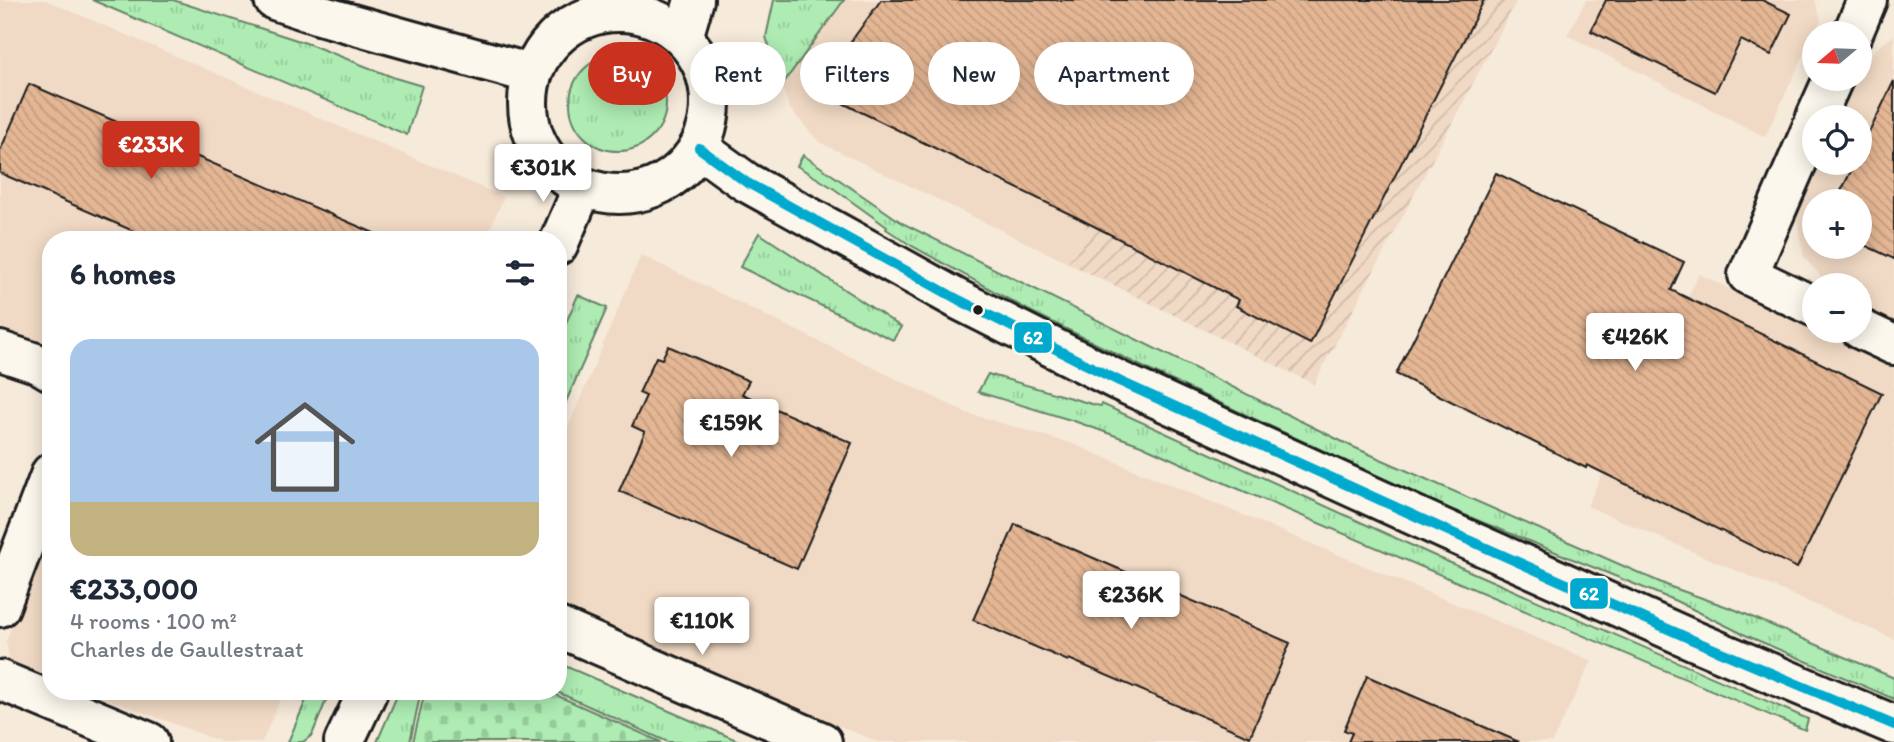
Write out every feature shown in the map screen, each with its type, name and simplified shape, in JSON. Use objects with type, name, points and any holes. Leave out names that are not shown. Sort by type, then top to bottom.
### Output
[{"type":"main road","points":[[274,0],[532,74]]},
{"type":"main road","points":[[683,38],[694,0]]},
{"type":"main road","points":[[1858,21],[1867,0]]},
{"type":"main road","points":[[628,6],[683,38],[698,58],[708,87],[709,120],[699,148],[681,171],[650,190],[613,195],[583,187],[564,176],[547,160],[533,135],[527,107],[532,74],[539,58],[561,32],[574,23],[599,13],[628,6]]},
{"type":"main road","points":[[699,148],[746,183],[959,300],[1119,381],[1682,636],[1894,725]]},
{"type":"main road","points":[[1802,151],[1748,275],[1802,301]]},
{"type":"main road","points":[[564,231],[583,187]]},
{"type":"main road","points":[[1872,335],[1894,345]]},
{"type":"main road","points":[[0,351],[42,366]]},
{"type":"main road","points":[[0,607],[42,496]]},
{"type":"main road","points":[[567,631],[822,742]]},
{"type":"main road","points":[[0,680],[42,697]]},
{"type":"main road","points":[[48,700],[149,742]]},
{"type":"main road","points":[[344,742],[364,700]]},
{"type":"shaded area","points":[[0,0],[45,0],[504,197],[489,231],[42,231],[42,350],[0,334]]},
{"type":"shaded area","points":[[844,0],[1198,0],[1177,42],[1034,42],[1034,105],[1146,105],[1068,263],[819,142],[790,109],[786,97],[786,80],[800,60],[800,105],[914,105],[914,42],[813,42]]},
{"type":"shaded area","points":[[1198,0],[1517,0],[1314,384],[1068,263],[1146,105],[1194,105],[1194,42],[1177,42]]},
{"type":"shaded area","points":[[1586,0],[1815,0],[1821,19],[1802,21],[1802,59],[1765,137],[1567,35]]},
{"type":"shaded area","points":[[1894,35],[1894,322],[1872,311],[1872,273],[1818,273],[1806,259],[1872,259],[1872,189],[1808,189],[1814,175],[1872,175],[1872,105],[1846,105],[1852,91],[1872,91],[1872,55]]},
{"type":"shaded area","points":[[1802,202],[1802,246],[1796,215]]},
{"type":"shaded area","points":[[641,255],[967,413],[1073,444],[1592,661],[1552,742],[878,742],[567,613],[567,430]]},
{"type":"shaded area","points":[[1699,274],[1802,324],[1802,343],[1842,343],[1894,368],[1894,639],[1587,506]]},
{"type":"shaded area","points":[[42,546],[42,675],[10,663],[6,641]]},
{"type":"shaded area","points":[[110,700],[280,700],[262,742],[222,742]]},
{"type":"green space","points":[[92,0],[173,0],[309,44],[422,86],[407,135]]},
{"type":"green space","points":[[774,0],[844,0],[813,42],[800,42],[800,60],[786,80],[786,42],[768,42],[766,37]]},
{"type":"green space","points":[[588,66],[588,105],[666,105],[662,121],[652,137],[636,147],[618,151],[600,147],[584,137],[574,121],[570,103],[574,85]]},
{"type":"green space","points":[[803,155],[904,224],[1351,446],[1671,587],[1736,610],[1894,678],[1894,699],[1743,634],[1676,601],[1450,509],[1151,371],[1028,310],[886,229],[887,227],[833,188],[797,166]]},
{"type":"green space","points":[[759,233],[901,327],[893,340],[740,267]]},
{"type":"green space","points":[[578,295],[607,308],[567,399],[567,320]]},
{"type":"green space","points":[[988,374],[1095,405],[1102,404],[1437,557],[1808,719],[1805,730],[1141,445],[1074,421],[978,392]]},
{"type":"green space","points":[[567,667],[741,742],[668,742],[567,696]]},
{"type":"green space","points":[[306,700],[326,700],[312,735],[303,742],[288,742]]},
{"type":"green space","points":[[395,700],[419,700],[410,742],[377,742]]},
{"type":"green space","points":[[423,700],[567,700],[661,742],[413,742]]},
{"type":"building","points":[[881,0],[1484,0],[1310,344],[1236,306],[1239,300],[847,105],[914,105],[914,42],[851,42]]},
{"type":"building","points":[[1606,0],[1762,0],[1791,14],[1771,55],[1741,40],[1715,92],[1591,31]]},
{"type":"building","points":[[1894,81],[1894,259],[1872,249],[1872,189],[1842,189],[1849,175],[1872,175],[1872,126]]},
{"type":"building","points":[[29,84],[369,231],[133,231],[0,173],[0,151]]},
{"type":"building","points":[[1496,173],[1684,262],[1671,290],[1882,393],[1797,568],[1396,374]]},
{"type":"building","points":[[668,346],[749,381],[742,394],[852,443],[797,569],[619,491],[645,432],[632,426],[646,396],[639,393],[656,357],[662,359]]},
{"type":"building","points":[[1015,524],[1290,643],[1250,737],[973,620]]},
{"type":"building","points":[[1367,676],[1519,742],[1348,742],[1352,733],[1344,730]]},
{"type":"transit line","name":"62","points":[[699,148],[746,182],[959,300],[1119,381],[1695,641],[1894,725]]}]
